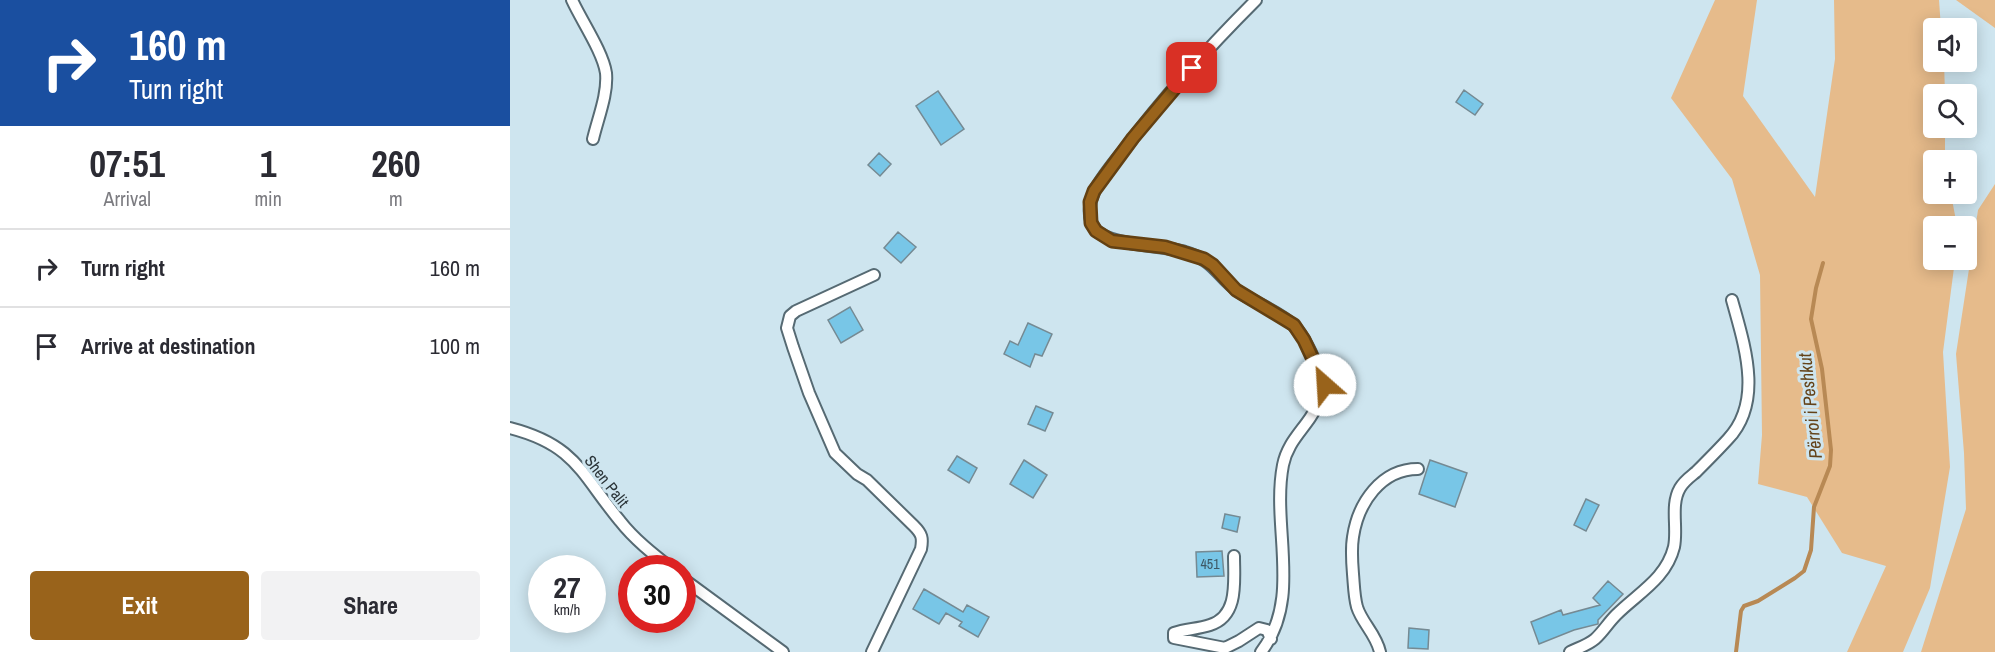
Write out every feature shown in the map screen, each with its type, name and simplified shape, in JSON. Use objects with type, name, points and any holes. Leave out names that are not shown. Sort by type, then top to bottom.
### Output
[{"type":"street","points":[[572,0],[606,72],[605,90],[593,139]]},
{"type":"street","points":[[1256,0],[1189,70],[1133,138],[1094,191],[1089,213],[1096,231],[1112,241],[1165,247],[1196,256],[1213,265],[1236,290],[1294,325],[1304,340],[1325,385],[1311,418],[1297,434],[1284,463],[1279,504],[1283,560],[1282,597],[1277,625],[1271,639],[1261,652]]},
{"type":"street","points":[[872,652],[921,549],[923,539],[914,525],[835,453],[809,393],[787,328],[790,316],[796,311],[874,275]]},
{"type":"street","points":[[1570,652],[1594,640],[1615,616],[1650,586],[1663,571],[1670,560],[1675,543],[1678,490],[1687,478],[1730,437],[1742,421],[1748,403],[1749,373],[1732,300]]},
{"type":"street","name":"Shen Palit","points":[[510,428],[549,441],[567,454],[589,479],[620,522],[657,555]]},
{"type":"street","points":[[1380,652],[1378,643],[1355,602],[1351,550],[1353,536],[1363,504],[1373,490],[1384,480],[1404,469],[1418,469]]},
{"type":"street","points":[[1234,556],[1232,605],[1228,613],[1221,621],[1182,629],[1174,633],[1174,638],[1225,648],[1259,628],[1267,630],[1271,639]]},
{"type":"street","points":[[696,588],[783,652]]},
{"type":"shaded area","points":[[1715,0],[1757,0],[1743,96],[1815,197],[1835,59],[1834,0],[1939,0],[1940,18],[1923,18],[1923,72],[1944,72],[1945,84],[1923,84],[1923,138],[1945,138],[1945,150],[1923,150],[1923,204],[1953,204],[1955,216],[1923,216],[1923,270],[1954,270],[1943,352],[1950,467],[1930,588],[1903,652],[1847,652],[1886,566],[1842,553],[1807,497],[1758,484],[1762,435],[1760,275],[1732,179],[1671,98]]},
{"type":"shaded area","points":[[1956,0],[1995,0],[1995,28]]},
{"type":"shaded area","points":[[1995,184],[1995,652],[1921,652],[1966,509],[1956,354],[1969,270],[1977,270],[1978,210]]},
{"type":"building","points":[[1464,90],[1483,104],[1475,115],[1456,102]]},
{"type":"building","points":[[938,91],[964,129],[941,145],[916,106]]},
{"type":"building","points":[[879,153],[891,164],[880,176],[868,165]]},
{"type":"building","points":[[898,232],[916,247],[901,263],[884,248]]},
{"type":"building","points":[[850,307],[863,330],[841,343],[828,320]]},
{"type":"building","points":[[1028,323],[1052,334],[1042,356],[1035,354],[1030,367],[1004,354],[1010,341],[1018,345]]},
{"type":"building","points":[[1036,406],[1053,413],[1045,431],[1028,424]]},
{"type":"building","points":[[957,456],[977,468],[969,483],[948,470]]},
{"type":"building","points":[[1024,460],[1047,475],[1033,498],[1010,484]]},
{"type":"building","points":[[1430,460],[1467,473],[1455,507],[1419,494]]},
{"type":"building","points":[[1586,499],[1599,505],[1586,531],[1574,525]]},
{"type":"building","points":[[1225,514],[1240,517],[1237,532],[1222,528]]},
{"type":"building","points":[[1222,551],[1224,576],[1197,577],[1196,552]]},
{"type":"building","points":[[1608,581],[1623,594],[1598,620],[1598,624],[1574,630],[1539,644],[1531,622],[1561,610],[1563,615],[1600,605],[1593,598]]},
{"type":"building","points":[[924,589],[963,612],[967,605],[989,617],[978,637],[959,626],[962,622],[946,613],[939,624],[913,609]]},
{"type":"building","points":[[1409,628],[1429,630],[1428,649],[1408,648]]},
{"type":"waterway","name":"Përroi i Peshkut","points":[[1736,652],[1741,611],[1744,606],[1758,601],[1804,571],[1811,550],[1814,507],[1830,466],[1831,450],[1822,369],[1811,319],[1823,263]]},
{"type":"route","points":[[1192,68],[1168,94],[1094,191],[1090,202],[1091,223],[1103,237],[1112,241],[1165,247],[1186,252],[1213,265],[1236,290],[1294,325],[1304,340],[1325,385]]}]
